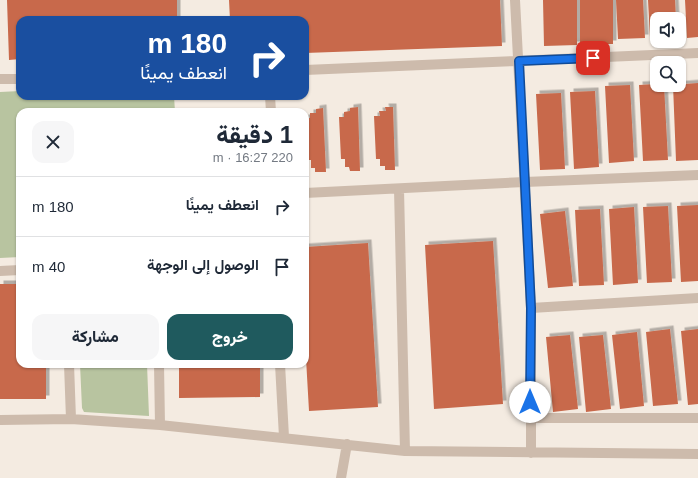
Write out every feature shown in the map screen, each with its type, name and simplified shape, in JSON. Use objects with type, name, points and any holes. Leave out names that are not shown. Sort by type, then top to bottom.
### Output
[{"type":"street","points":[[516,0],[531,308],[531,453]]},
{"type":"street","points":[[309,70],[698,53]]},
{"type":"street","points":[[0,79],[16,79]]},
{"type":"street","points":[[309,193],[698,175]]},
{"type":"street","points":[[399,189],[405,451]]},
{"type":"street","points":[[0,271],[16,270]]},
{"type":"street","points":[[531,308],[698,298]]},
{"type":"street","points":[[69,368],[71,419]]},
{"type":"street","points":[[159,368],[160,425]]},
{"type":"street","points":[[280,368],[284,437]]},
{"type":"street","points":[[530,418],[698,418]]},
{"type":"street","points":[[0,420],[71,419],[160,425],[405,451],[698,454]]},
{"type":"street","points":[[341,478],[347,444]]},
{"type":"green space","points":[[16,91],[16,100],[174,100],[175,108],[16,108],[16,257],[0,258],[0,92]]},
{"type":"green space","points":[[80,368],[147,368],[149,416],[84,412],[82,408]]},
{"type":"building","points":[[7,0],[177,0],[177,16],[16,16],[16,59],[9,60]]},
{"type":"building","points":[[229,0],[500,0],[502,46],[309,53],[309,16],[230,16]]},
{"type":"building","points":[[543,0],[577,0],[577,45],[544,46]]},
{"type":"building","points":[[580,0],[613,0],[613,44],[580,44]]},
{"type":"building","points":[[616,0],[643,0],[645,38],[618,39]]},
{"type":"building","points":[[648,0],[675,0],[676,12],[650,12],[650,37]]},
{"type":"building","points":[[685,0],[698,0],[698,37],[687,38]]},
{"type":"building","points":[[698,83],[698,160],[676,161],[673,92],[686,92],[686,84]]},
{"type":"building","points":[[650,84],[650,92],[664,92],[668,160],[643,161],[639,85]]},
{"type":"building","points":[[630,85],[634,161],[609,163],[605,86]]},
{"type":"building","points":[[595,91],[599,167],[574,169],[570,92]]},
{"type":"building","points":[[561,93],[565,169],[540,170],[536,94]]},
{"type":"building","points":[[358,107],[360,171],[350,171],[349,167],[345,167],[345,159],[341,159],[339,117],[344,117],[344,112],[350,111],[350,108]]},
{"type":"building","points":[[385,107],[393,107],[395,170],[385,170],[385,166],[380,166],[380,159],[376,159],[374,116],[380,116],[379,111],[386,111]]},
{"type":"building","points":[[323,108],[326,172],[315,172],[315,168],[311,168],[311,160],[309,160],[309,118],[310,113],[316,113],[316,109]]},
{"type":"building","points":[[698,205],[698,281],[681,282],[677,206]]},
{"type":"building","points":[[668,206],[672,282],[647,283],[643,207]]},
{"type":"building","points":[[634,207],[638,283],[613,285],[609,209]]},
{"type":"building","points":[[600,209],[604,285],[579,286],[575,210]]},
{"type":"building","points":[[565,211],[573,286],[548,288],[540,214]]},
{"type":"building","points":[[493,241],[503,404],[434,409],[425,245]]},
{"type":"building","points":[[368,243],[378,407],[309,411],[307,368],[309,368],[309,247]]},
{"type":"building","points":[[0,284],[16,284],[16,368],[46,368],[46,399],[0,399]]},
{"type":"building","points":[[670,329],[678,404],[653,406],[646,332]]},
{"type":"building","points":[[698,329],[698,404],[688,405],[681,331]]},
{"type":"building","points":[[637,332],[644,406],[620,409],[612,335]]},
{"type":"building","points":[[570,335],[578,409],[553,412],[546,337]]},
{"type":"building","points":[[603,335],[611,409],[586,412],[579,337]]},
{"type":"building","points":[[179,368],[260,368],[260,397],[179,398]]},
{"type":"route","points":[[530,402],[531,308],[519,61],[593,58]]}]
